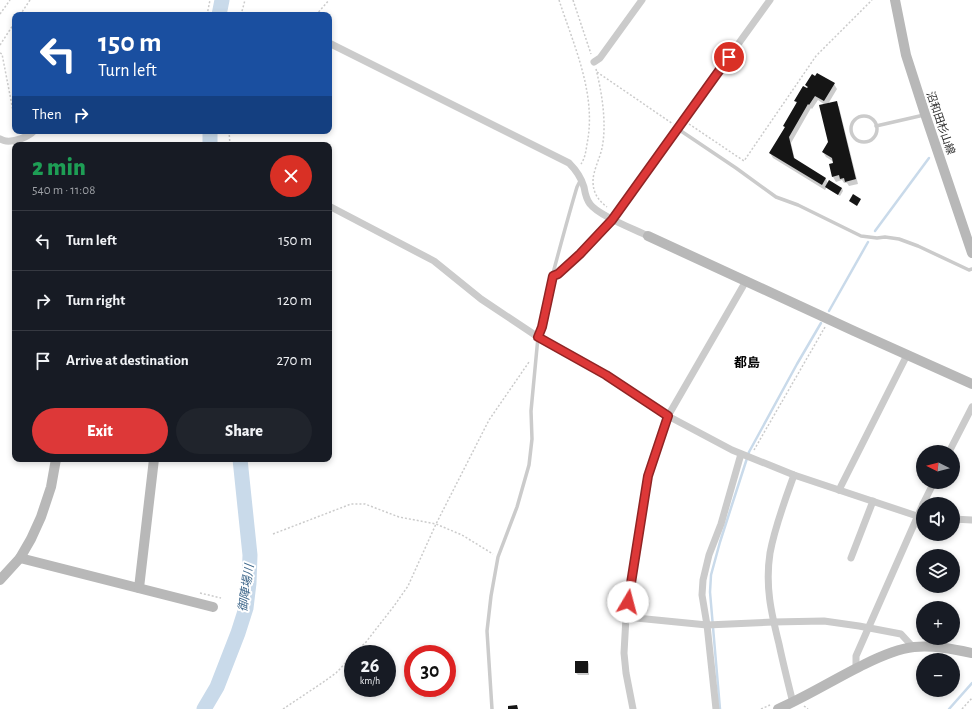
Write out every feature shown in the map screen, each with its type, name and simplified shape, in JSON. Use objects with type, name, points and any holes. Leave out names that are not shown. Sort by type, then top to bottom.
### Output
[{"type":"street","points":[[594,62],[600,58],[642,0]]},
{"type":"street","points":[[614,217],[770,0]]},
{"type":"street","name":"沼和田杉山線","points":[[895,0],[906,55],[972,253]]},
{"type":"street","points":[[332,44],[569,163],[576,169],[581,178],[585,194],[591,205],[596,210],[614,217],[648,236],[972,384]]},
{"type":"street","points":[[0,139],[6,141],[19,140],[32,134]]},
{"type":"street","points":[[332,208],[434,261],[481,299],[538,337],[606,375],[668,416],[732,450],[794,475],[872,502],[916,515]]},
{"type":"street","points":[[633,709],[624,653],[626,617],[648,476],[668,416],[746,281]]},
{"type":"street","points":[[839,490],[907,355]]},
{"type":"street","points":[[953,445],[972,407]]},
{"type":"street","points":[[716,709],[707,625],[702,595],[709,555],[721,524],[741,454]]},
{"type":"street","points":[[0,580],[20,558],[31,539],[41,517],[51,487],[55,462]]},
{"type":"street","points":[[139,588],[154,462]]},
{"type":"street","points":[[790,706],[769,598],[768,580],[770,554],[774,534],[794,475]]},
{"type":"street","points":[[851,558],[872,502]]},
{"type":"street","points":[[960,519],[972,520]]},
{"type":"street","points":[[856,668],[856,656],[916,525]]},
{"type":"street","points":[[20,558],[213,607]]},
{"type":"street","points":[[626,617],[707,625],[824,621],[901,634],[913,648]]},
{"type":"street","points":[[778,709],[790,706],[856,668],[885,655],[913,648],[928,647],[953,649],[972,653]]},
{"type":"lane","points":[[876,126],[925,114]]},
{"type":"lane","points":[[868,117],[872,119],[876,126],[876,134],[870,141],[858,141],[852,134],[852,126],[856,120],[860,118],[868,117]]},
{"type":"lane","points":[[678,129],[776,197],[798,205],[861,236],[899,239],[918,246],[969,270],[972,269]]},
{"type":"lane","points":[[492,709],[487,632],[491,596],[498,557],[517,507],[529,466],[532,439],[531,412],[538,337],[542,327],[553,276],[577,187],[581,178]]},
{"type":"lane","points":[[553,276],[558,274],[574,259],[614,217]]},
{"type":"path","points":[[0,14],[10,0]]},
{"type":"path","points":[[22,12],[30,0]]},
{"type":"path","points":[[208,12],[210,0]]},
{"type":"path","points":[[242,12],[245,0]]},
{"type":"path","points":[[318,12],[328,0]]},
{"type":"path","points":[[559,0],[584,75],[588,94],[590,124],[586,151],[583,160],[576,169]]},
{"type":"path","points":[[573,0],[594,62],[601,92],[604,132],[602,148],[593,181],[596,195],[614,217]]},
{"type":"path","points":[[684,121],[744,162],[816,56],[872,0]]},
{"type":"path","points":[[0,45],[12,27]]},
{"type":"path","points":[[0,53],[2,54],[12,106]]},
{"type":"path","points":[[597,72],[673,124],[678,129]]},
{"type":"path","points":[[750,457],[830,320]]},
{"type":"path","points":[[363,645],[408,586],[436,524],[489,420],[537,350]]},
{"type":"path","points":[[273,534],[351,504],[365,504],[399,517],[436,524],[462,535],[498,557]]},
{"type":"path","points":[[284,709],[331,676],[344,664]]},
{"type":"path","points":[[962,709],[972,698]]},
{"type":"building","points":[[817,73],[835,83],[824,101],[815,96],[809,105],[808,104],[789,137],[794,158],[826,178],[822,185],[769,153],[785,127],[783,126],[797,102],[794,101],[803,86],[807,88],[808,87],[805,85],[812,74],[815,76]]},
{"type":"building","points":[[837,101],[856,179],[845,182],[844,178],[840,179],[839,175],[832,177],[829,164],[833,163],[832,158],[822,152],[828,142],[819,105]]},
{"type":"building","points":[[829,180],[842,188],[838,195],[825,187]]},
{"type":"building","points":[[853,194],[861,199],[857,206],[849,201]]},
{"type":"building","points":[[575,661],[588,661],[588,673],[575,673]]},
{"type":"building","points":[[517,705],[518,709],[508,709],[508,706]]},
{"type":"waterway","name":"御陣場川","points":[[220,12],[222,0]]},
{"type":"waterway","name":"御陣場川","points":[[210,134],[210,142]]},
{"type":"waterway","points":[[942,144],[946,139]]},
{"type":"waterway","points":[[875,231],[929,158]]},
{"type":"waterway","points":[[829,311],[868,242]]},
{"type":"waterway","points":[[720,709],[710,592],[711,575],[749,452],[821,323]]},
{"type":"waterway","name":"御陣場川","points":[[204,709],[217,687],[246,608],[250,555],[240,462]]},
{"type":"waterway","points":[[949,709],[972,683]]},
{"type":"district","name":"都島","points":[[747,362]]},
{"type":"route","points":[[628,602],[648,476],[668,416],[606,375],[538,337],[542,327],[545,306],[553,276],[558,274],[580,254],[612,220],[729,57]]}]
